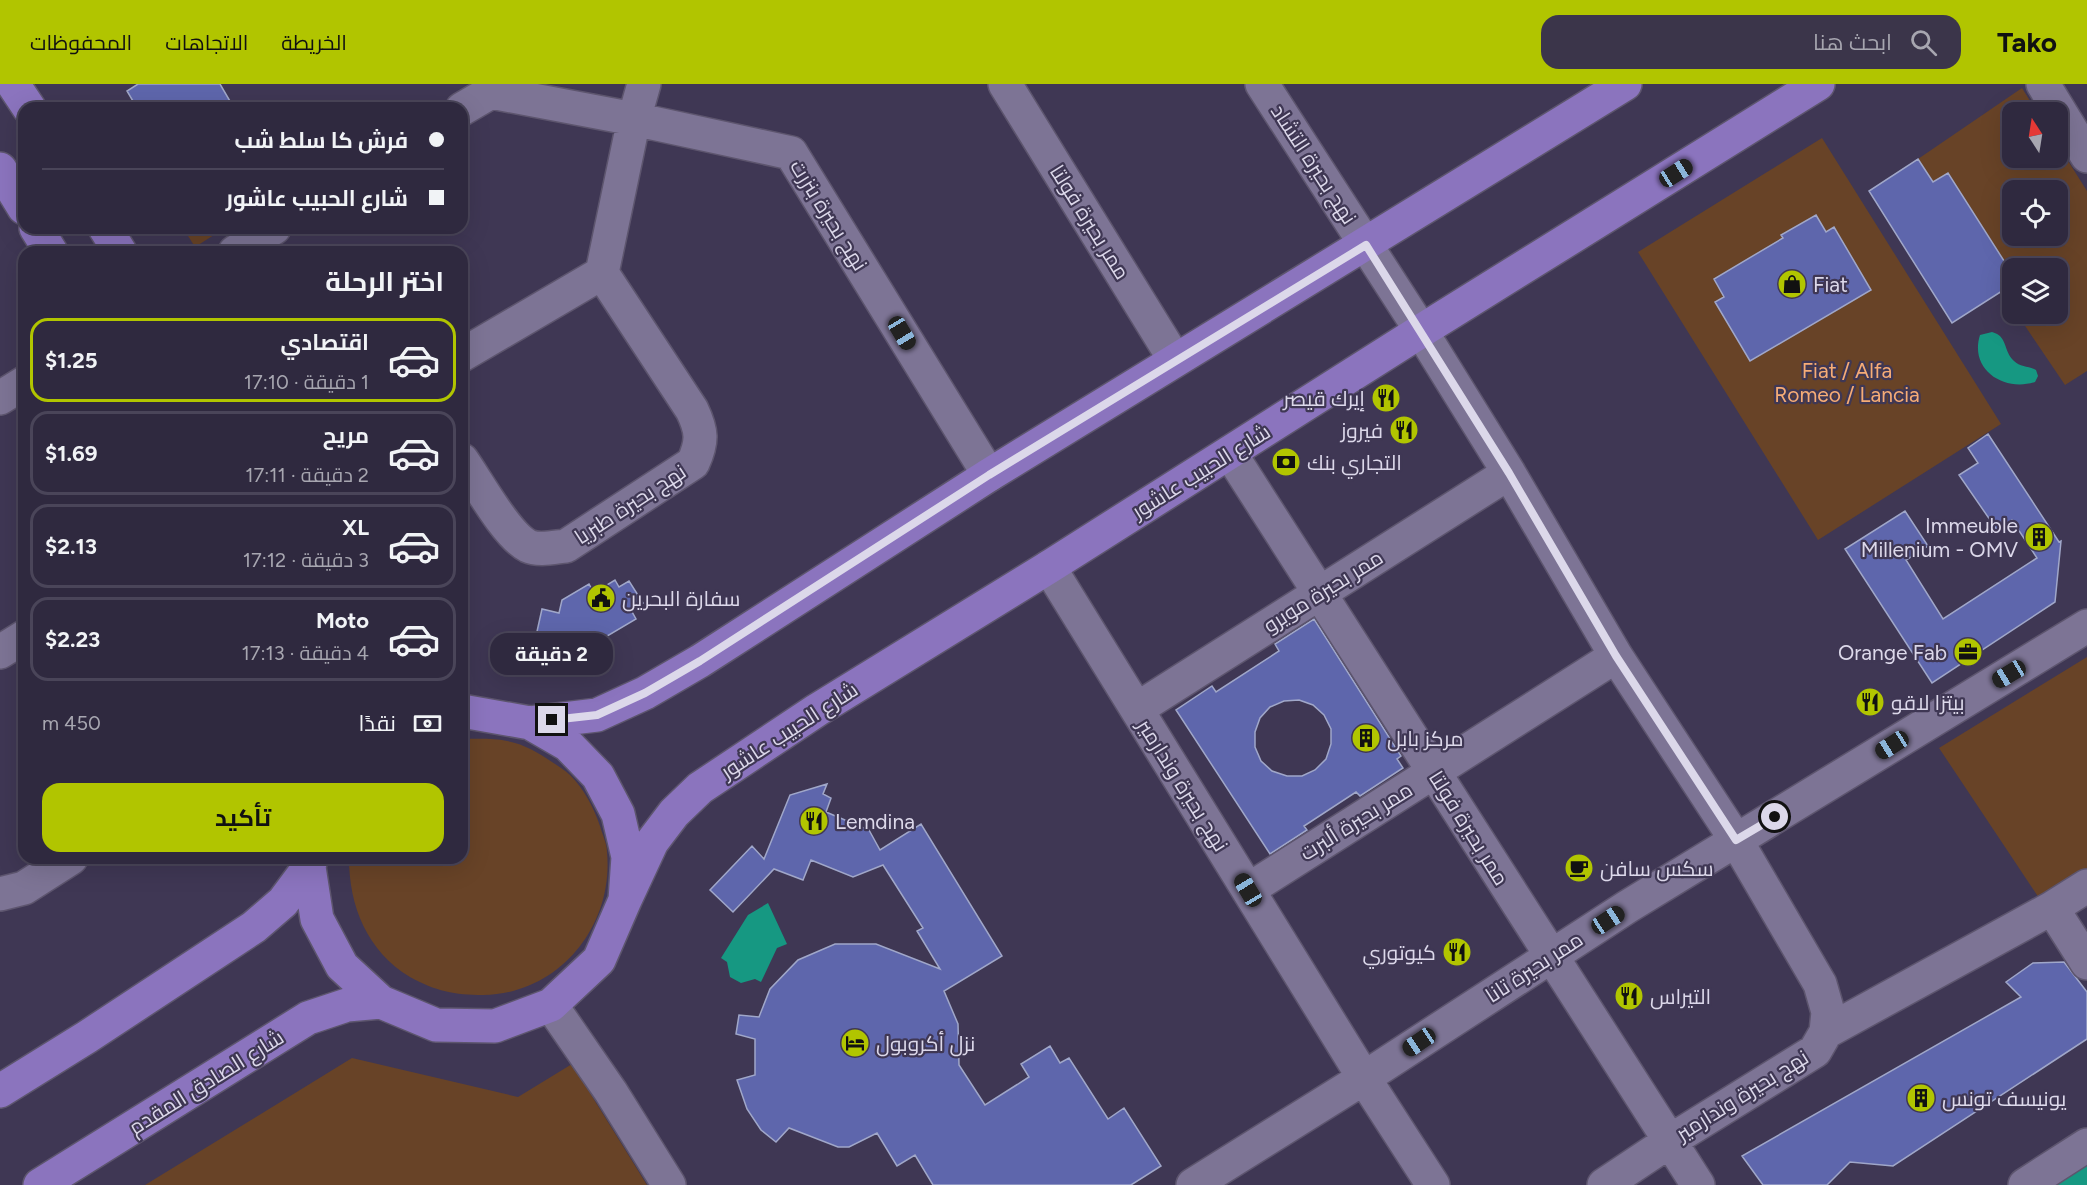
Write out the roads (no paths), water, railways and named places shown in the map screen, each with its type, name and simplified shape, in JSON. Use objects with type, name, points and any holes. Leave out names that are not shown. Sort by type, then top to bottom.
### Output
[{"type":"main road","points":[[14,84],[25,102]]},
{"type":"main road","points":[[468,712],[530,723],[597,715],[645,693],[700,661],[989,475],[1174,360],[1366,245],[1625,84]]},
{"type":"main road","name":"شارع الحبيب عاشور","points":[[551,1005],[599,960],[652,842],[674,813],[700,788],[817,710],[1818,84]]},
{"type":"main road","points":[[0,169],[18,198]]},
{"type":"main road","points":[[530,723],[568,745],[598,776],[618,814],[628,857],[625,900]]},
{"type":"main road","points":[[0,1091],[87,1037],[254,927],[283,902],[309,864]]},
{"type":"main road","points":[[310,864],[317,919],[342,966],[381,1002],[436,1025],[472,1026],[495,1026],[551,1005]]},
{"type":"main road","name":"شارع الصادق المقدم","points":[[40,1185],[308,1018],[347,1005],[381,1002]]},
{"type":"street","points":[[468,351],[602,273],[634,119],[644,84]]},
{"type":"street","name":"ممر بحيرة فولتا","points":[[1005,84],[1174,360]]},
{"type":"street","name":"نهج بحيرة التشاد","points":[[1262,84],[1421,331]]},
{"type":"street","points":[[2043,84],[2087,156]]},
{"type":"street","name":"نهج بحيرة بنزرت","points":[[468,105],[488,88],[791,153],[989,475]]},
{"type":"street","points":[[246,246],[264,234]]},
{"type":"street","name":"نهج بحيرة طبريا","points":[[468,469],[512,533],[529,546],[544,548],[566,546],[693,463],[700,446],[700,426],[692,410],[602,273]]},
{"type":"street","name":"نهج بحيرة وندارمير","points":[[1421,331],[1509,473],[1616,656],[1736,840],[1820,984],[1828,1012],[1826,1032],[1815,1051],[1604,1185]]},
{"type":"street","points":[[0,398],[18,387]]},
{"type":"street","name":"ممر بحيرة فولتا","points":[[1230,453],[1698,1185]]},
{"type":"street","name":"ممر بحيرة مويرو","points":[[1137,709],[1509,473]]},
{"type":"street","name":"نهج بحيرة وندارمير","points":[[1049,567],[1364,1078],[1433,1185]]},
{"type":"street","name":"ممر بحيرة تانا","points":[[1193,1185],[1736,840],[2087,626]]},
{"type":"street","points":[[0,652],[18,641]]},
{"type":"street","name":"ممر بحيرة ألبرت","points":[[1248,890],[1616,656]]},
{"type":"street","points":[[0,894],[24,888],[62,864]]},
{"type":"street","points":[[1826,1032],[2052,908],[2087,886]]},
{"type":"street","points":[[2052,908],[2087,963]]},
{"type":"street","points":[[551,1005],[669,1185]]},
{"type":"street","points":[[2025,1185],[2087,1145]]},
{"type":"place","name":"Fiat","points":[[1792,284]]},
{"type":"place","name":"إيرك قيصر","points":[[1386,398]]},
{"type":"place","name":"فيروز","points":[[1404,430]]},
{"type":"place","name":"التجاري بنك","points":[[1286,462]]},
{"type":"place","name":"Immeuble Millenium - OMV","points":[[2039,537]]},
{"type":"place","name":"سفارة البحرين","points":[[601,598]]},
{"type":"place","name":"Orange Fab","points":[[1968,652]]},
{"type":"place","name":"بيتزا لاقو","points":[[1870,702]]},
{"type":"place","name":"مركز بابل","points":[[1366,738]]},
{"type":"place","name":"Lemdina","points":[[814,821]]},
{"type":"place","name":"سكس سافن","points":[[1579,868]]},
{"type":"place","name":"كيوتوري","points":[[1457,952]]},
{"type":"place","name":"التيراس","points":[[1629,996]]},
{"type":"place","name":"نزل أكروبول","points":[[855,1043]]},
{"type":"place","name":"يونيسف تونس","points":[[1921,1098]]},
{"type":"park label","name":"Fiat / Alfa Romeo / Lancia","points":[[1847,382]]}]
